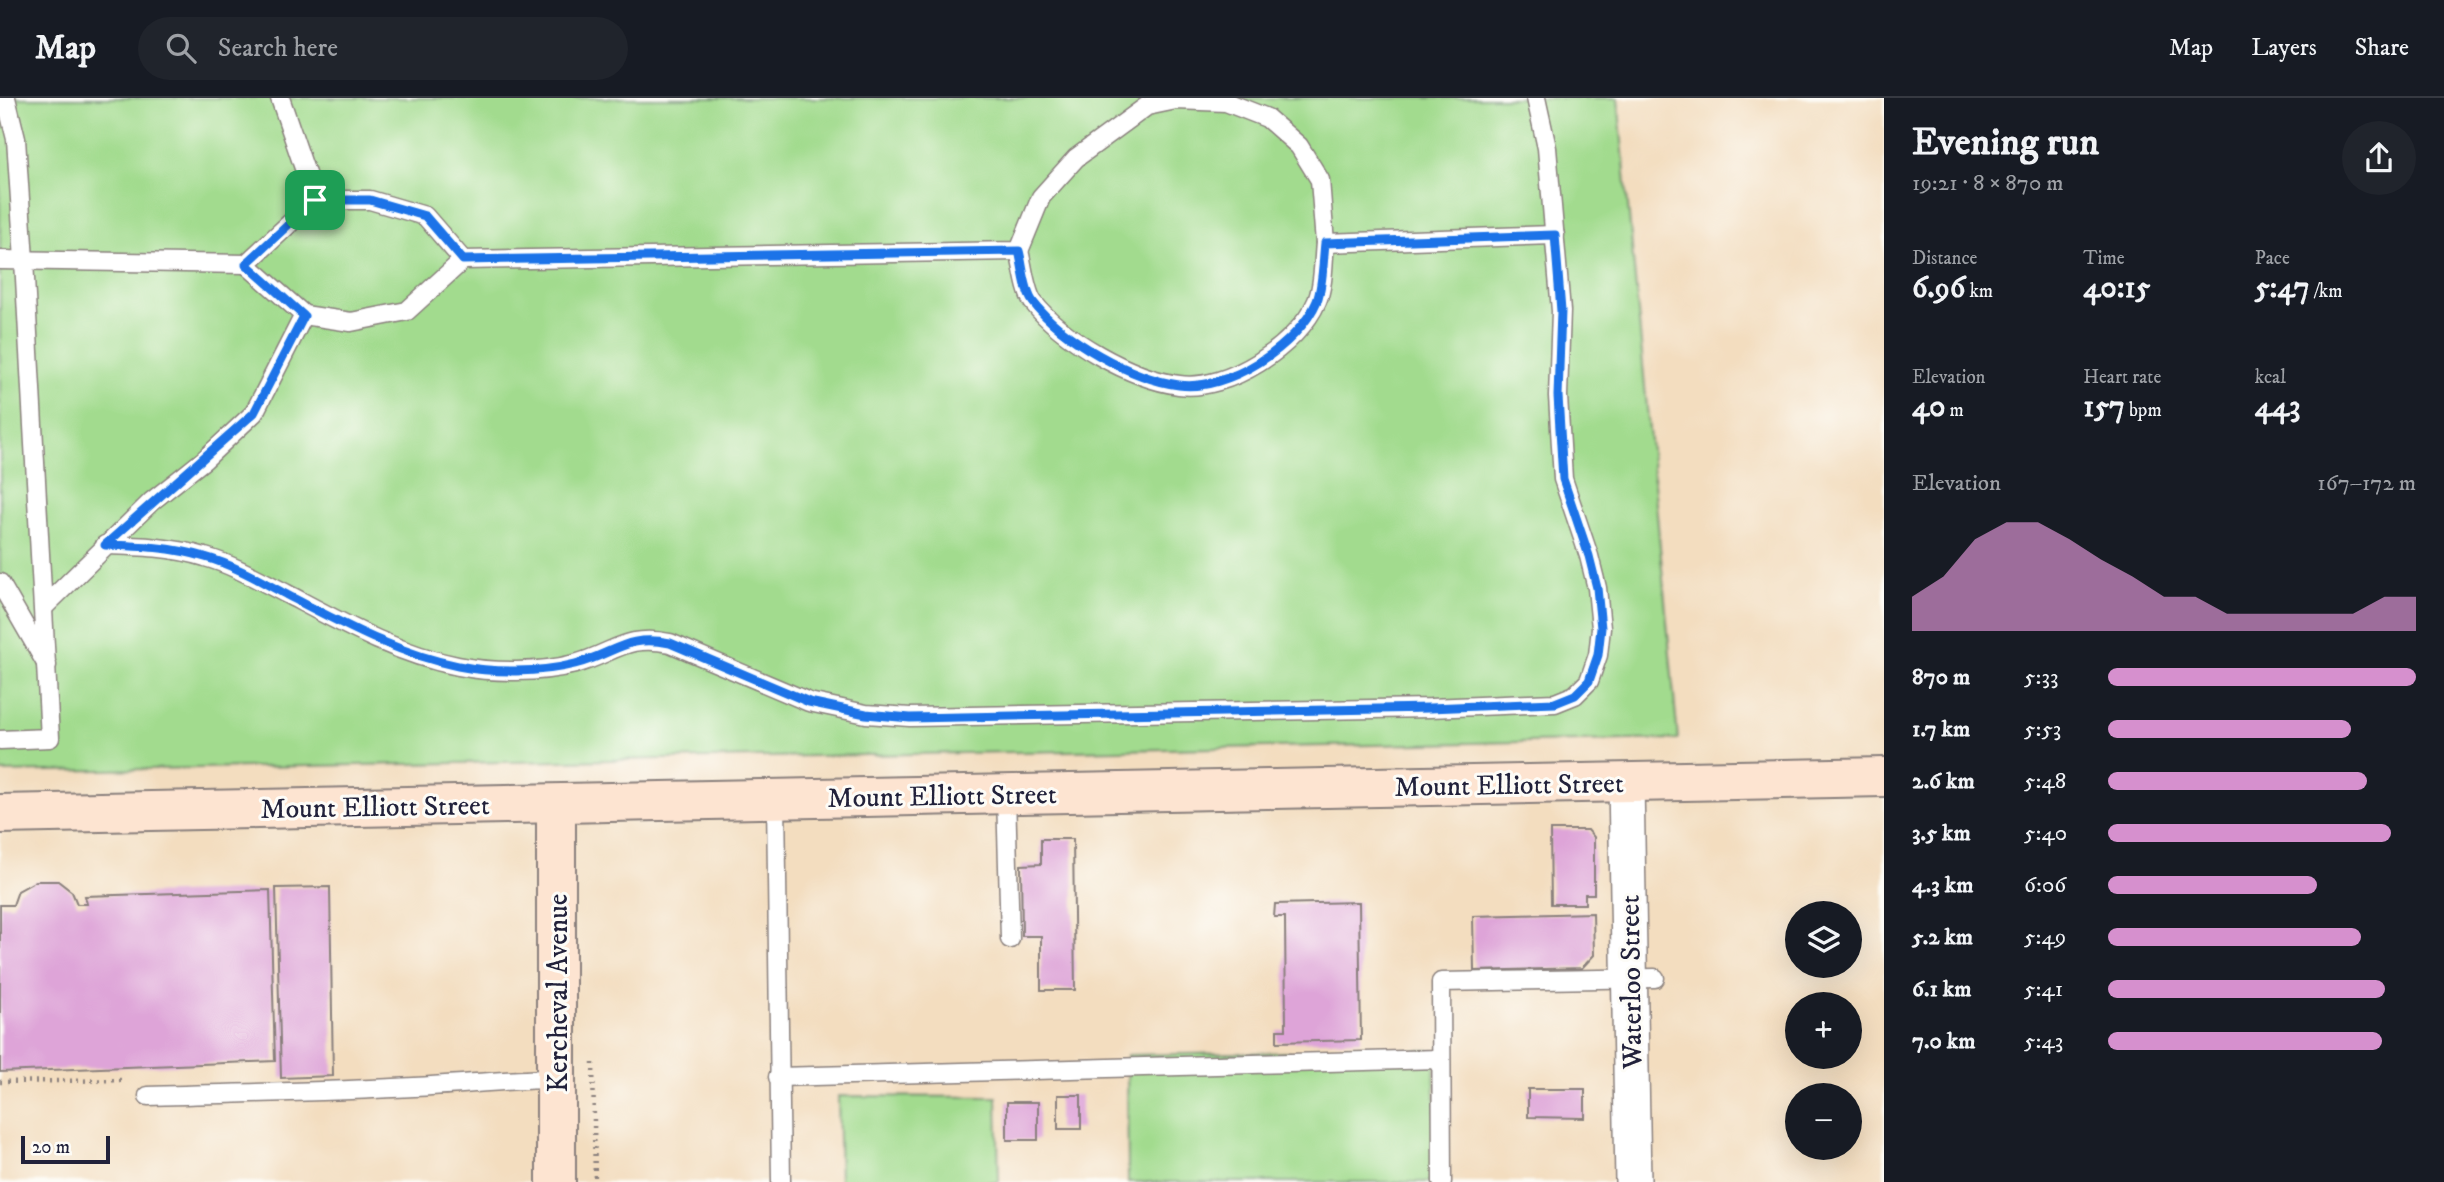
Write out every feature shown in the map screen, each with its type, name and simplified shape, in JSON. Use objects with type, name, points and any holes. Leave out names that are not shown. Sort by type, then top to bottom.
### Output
[{"type":"main road","name":"Mount Elliott Street","points":[[0,814],[1884,777]]},
{"type":"main road","name":"Kercheval Avenue","points":[[556,804],[556,1182]]},
{"type":"street","name":"Waterloo Street","points":[[1626,782],[1642,978],[1633,1182]]},
{"type":"lane","points":[[0,740],[50,738],[49,669],[16,139],[6,98]]},
{"type":"lane","points":[[280,98],[315,200]]},
{"type":"lane","points":[[105,545],[156,546],[206,557],[245,572],[372,638],[418,656],[461,666],[550,667],[574,664],[641,638],[654,639],[670,643],[809,702],[866,714],[923,717],[1430,708],[1555,703],[1575,695],[1589,681],[1598,655],[1601,628],[1597,588],[1589,556],[1563,479],[1558,396],[1561,311],[1547,148],[1536,98]]},
{"type":"lane","points":[[1176,100],[1226,102],[1267,118],[1299,146],[1320,180],[1325,243],[1317,300],[1296,334],[1270,356],[1233,377],[1181,386],[1135,375],[1067,333],[1032,300],[1019,251],[1041,197],[1076,158],[1147,106],[1176,100]]},
{"type":"lane","points":[[246,264],[315,200],[370,200],[425,216],[463,260]]},
{"type":"lane","points":[[1325,243],[1555,235]]},
{"type":"lane","points":[[0,260],[246,264],[304,316],[351,322],[407,312],[463,260],[1019,251]]},
{"type":"lane","points":[[45,606],[105,545],[254,413],[304,316]]},
{"type":"lane","points":[[0,583],[49,669]]},
{"type":"lane","points":[[1006,794],[1010,939]]},
{"type":"lane","points":[[776,799],[781,1182]]},
{"type":"lane","points":[[1442,1182],[1441,982],[1642,978]]},
{"type":"lane","points":[[778,1077],[1440,1059]]},
{"type":"lane","points":[[148,1096],[377,1089],[465,1085],[507,1079],[558,1079]]},
{"type":"path","points":[[0,1082],[124,1080]]},
{"type":"green space","points":[[0,98],[1618,98],[1678,739],[0,772]]},
{"type":"green space","points":[[1434,1050],[1437,1182],[1128,1182],[1127,1055]]},
{"type":"green space","points":[[838,1096],[997,1097],[999,1182],[840,1182]]},
{"type":"building","points":[[1550,830],[1588,830],[1594,837],[1594,894],[1585,894],[1585,904],[1551,904]]},
{"type":"building","points":[[1041,839],[1073,839],[1075,990],[1041,990],[1041,936],[1022,936],[1021,865],[1041,864]]},
{"type":"building","points":[[36,881],[58,881],[72,892],[77,904],[87,904],[85,896],[270,890],[275,1061],[0,1072],[0,905],[13,905],[18,891]]},
{"type":"building","points":[[330,887],[333,1076],[281,1078],[276,888]]},
{"type":"building","points":[[1359,902],[1361,1040],[1277,1042],[1277,1030],[1286,1030],[1285,917],[1274,917],[1275,904]]},
{"type":"building","points":[[1593,913],[1594,955],[1582,968],[1474,971],[1473,916]]},
{"type":"building","points":[[1528,1089],[1585,1089],[1585,1118],[1528,1117]]},
{"type":"building","points":[[1058,1095],[1081,1095],[1081,1129],[1058,1129]]},
{"type":"building","points":[[1007,1102],[1038,1102],[1038,1140],[1007,1140]]},
{"type":"route","points":[[315,200],[370,200],[425,216],[463,260],[1019,251],[1032,300],[1067,333],[1135,375],[1181,386],[1233,377],[1270,356],[1296,334],[1317,300],[1325,243],[1555,235],[1561,311],[1558,396],[1563,479],[1589,556],[1597,588],[1601,628],[1598,655],[1589,681],[1575,695],[1555,703],[910,718],[866,714],[809,702],[725,665],[654,639],[641,638],[574,664],[538,669],[461,666],[418,656],[372,638],[245,572],[206,557],[156,546],[105,545],[254,413],[304,316],[246,264],[315,200]]}]
